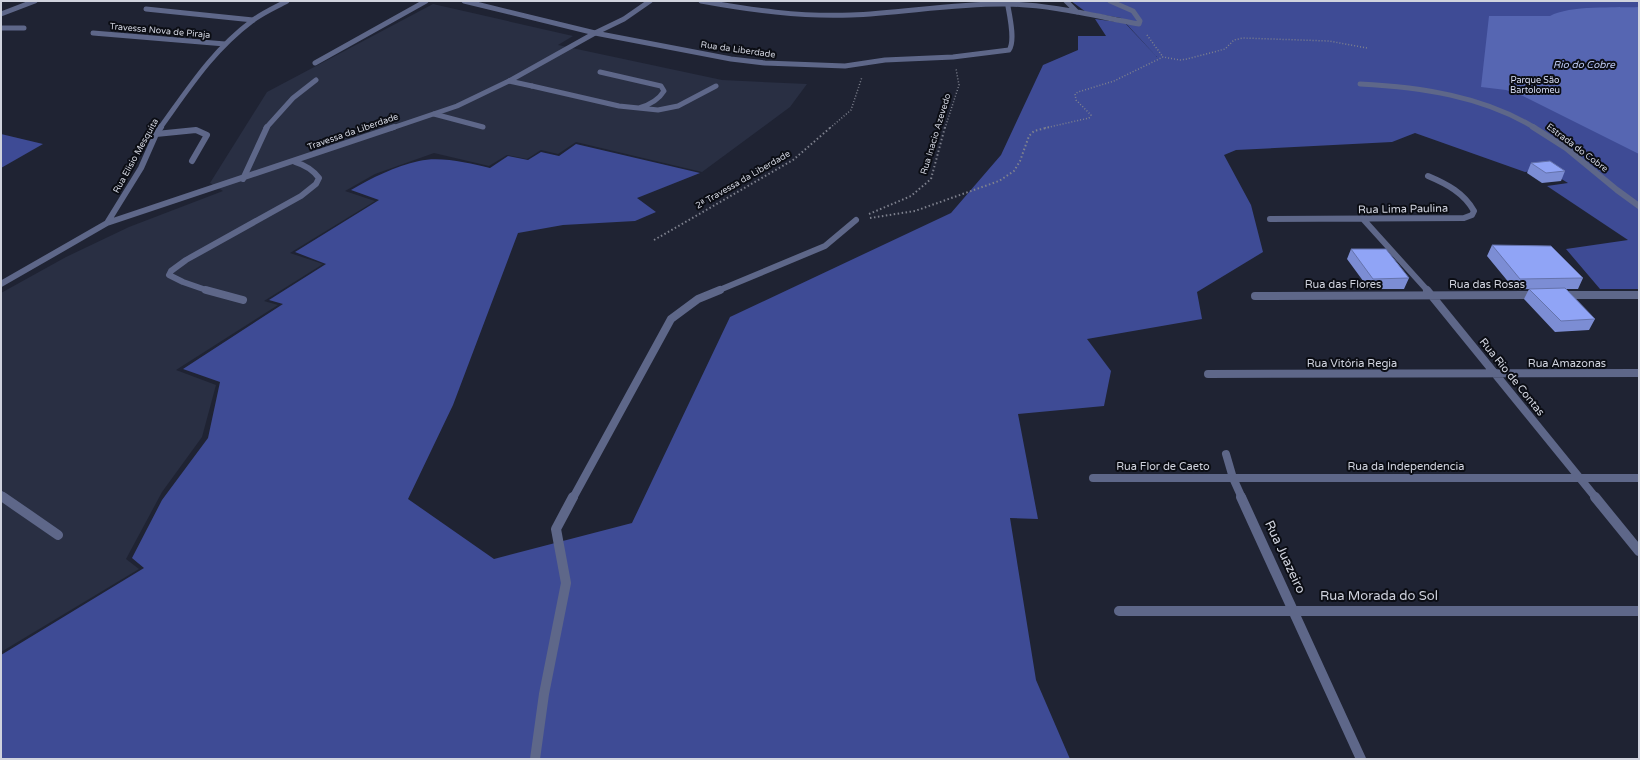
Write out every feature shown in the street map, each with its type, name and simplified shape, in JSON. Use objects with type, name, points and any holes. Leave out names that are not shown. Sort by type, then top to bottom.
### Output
[{"type":"street","points":[[1,14],[35,1]]},
{"type":"street","name":"Rua Elisio Mesquita","points":[[1,284],[106,223],[141,168],[156,134],[204,66],[224,44],[253,20],[287,1]]},
{"type":"street","points":[[315,62],[426,1]]},
{"type":"street","name":"Rua da Liberdade","points":[[464,1],[595,33],[731,59],[765,63],[824,66],[867,64],[885,60],[953,57],[1009,50],[1012,46],[1007,3]]},
{"type":"street","name":"Travessa da Liberdade","points":[[106,223],[295,162],[473,99],[510,81],[595,33],[616,24],[635,13],[650,1]]},
{"type":"street","points":[[701,1],[762,12],[814,15],[865,14],[1007,3],[1077,12],[1139,24],[1140,21],[1133,11],[1110,1]]},
{"type":"street","points":[[1066,1],[1077,12]]},
{"type":"street","points":[[146,9],[253,20]]},
{"type":"street","points":[[1,28],[24,28]]},
{"type":"street","name":"Travessa Nova de Piraja","points":[[93,33],[224,44]]},
{"type":"street","points":[[600,72],[661,86],[664,90],[662,95],[656,101],[638,108]]},
{"type":"street","points":[[243,179],[265,130],[293,98],[316,80]]},
{"type":"street","points":[[510,81],[596,101],[658,110],[669,109],[716,86]]},
{"type":"street","name":"Estrada do Cobre","points":[[1360,84],[1391,85],[1436,91],[1501,110],[1520,119],[1556,141],[1639,206]]},
{"type":"street","points":[[434,114],[483,127]]},
{"type":"street","points":[[156,134],[196,130],[207,135],[192,161]]},
{"type":"street","points":[[243,300],[186,283],[169,275],[170,271],[186,260],[301,196],[316,184],[319,178],[317,175],[306,166],[295,162]]},
{"type":"street","name":"Rua Lima Paulina","points":[[1270,219],[1464,218],[1472,215],[1474,211],[1467,199],[1448,185],[1428,176]]},
{"type":"street","name":"Rua Rio de Contas","points":[[1363,219],[1432,295],[1639,551]]},
{"type":"street","points":[[535,759],[544,694],[566,583],[556,529],[671,319],[698,299],[825,246],[856,220]]},
{"type":"street","name":"Rua das Rosas","points":[[1432,295],[1639,295]]},
{"type":"street","name":"Rua das Flores","points":[[1255,296],[1432,295]]},
{"type":"street","name":"Rua Amazonas","points":[[1495,374],[1639,373]]},
{"type":"street","name":"Rua Vitória Regia","points":[[1208,374],[1495,374]]},
{"type":"street","name":"Rua Juazeiro","points":[[1226,454],[1233,478],[1361,759]]},
{"type":"street","name":"Rua Flor de Caeto","points":[[1093,478],[1233,478]]},
{"type":"street","name":"Rua da Independencia","points":[[1233,478],[1639,478]]},
{"type":"street","points":[[1,495],[58,535]]},
{"type":"street","name":"Rua Morada do Sol","points":[[1119,611],[1639,611]]},
{"type":"path","points":[[1139,24],[1163,58]]},
{"type":"path","points":[[856,220],[915,211],[999,181],[1014,171],[1020,161],[1029,136],[1034,131],[1089,118],[1091,114],[1078,103],[1074,96],[1075,94],[1114,81],[1163,58],[1187,60],[1224,49],[1234,40],[1242,38],[1329,41],[1367,48]]},
{"type":"path","name":"Rua Inacio Azevedo","points":[[856,220],[911,196],[931,179],[959,85],[953,57]]},
{"type":"path","name":"2ª Travessa da Liberdade","points":[[654,240],[793,160],[851,110],[867,64]]},
{"type":"shaded area","points":[[433,4],[573,36],[558,45],[722,80],[807,84],[790,107],[702,172],[576,142],[558,154],[541,150],[527,159],[507,155],[489,166],[434,153],[375,174],[345,191],[375,201],[290,253],[323,264],[264,301],[278,305],[176,370],[216,385],[202,437],[162,492],[126,559],[139,569],[1,652],[1,293],[66,257],[129,227],[223,191],[210,183],[267,92]]},
{"type":"green space","name":"Parque São Bartolomeu","points":[[1071,1],[1639,1],[1639,289],[1600,289],[1566,249],[1628,240],[1547,186],[1568,183],[1545,169],[1525,172],[1415,133],[1392,142],[1236,150],[1224,155],[1251,205],[1263,252],[1197,292],[1202,319],[1087,339],[1111,371],[1104,406],[1018,414],[1038,519],[1010,518],[1036,680],[1070,759],[1,759],[1,655],[144,568],[132,558],[162,500],[208,438],[220,382],[183,369],[283,304],[269,300],[326,264],[295,252],[379,200],[351,190],[384,173],[419,161],[436,159],[464,162],[490,168],[508,156],[528,160],[541,152],[559,156],[576,144],[700,173],[637,198],[656,212],[635,221],[563,225],[518,233],[453,405],[408,499],[494,559],[632,523],[730,317],[951,213],[1001,155],[1043,65],[1078,50],[1078,36],[1106,36],[1095,19],[1125,23],[1157,57],[1121,18],[1086,12]]},
{"type":"green space","points":[[1,134],[43,144],[1,168]]},
{"type":"water","name":"Rio do Cobre","points":[[1606,7],[1639,7],[1639,154],[1523,96],[1506,90],[1481,87],[1489,16],[1550,16],[1569,10]]},
{"type":"building","points":[[1550,161],[1565,171],[1546,173],[1531,163]]},
{"type":"building","points":[[1492,245],[1551,246],[1583,278],[1520,279]]},
{"type":"building","points":[[1351,249],[1386,249],[1409,278],[1373,279]]},
{"type":"building","points":[[1565,288],[1595,319],[1561,321],[1529,289]]}]
